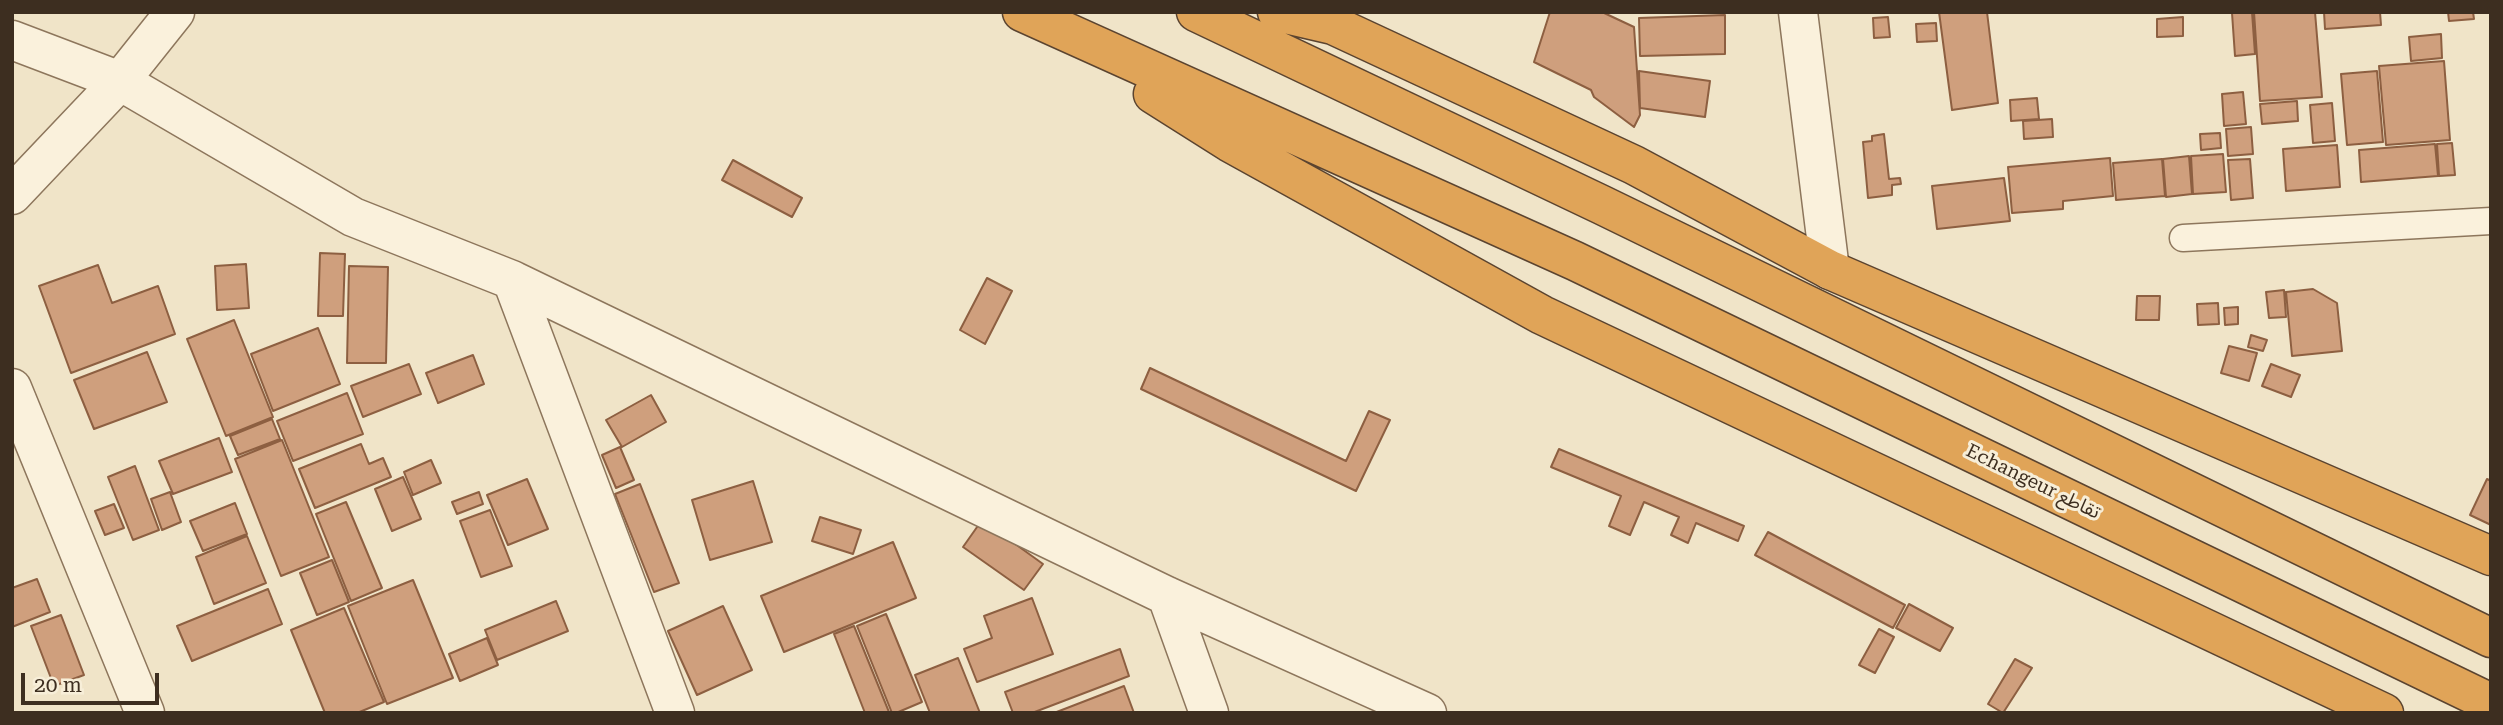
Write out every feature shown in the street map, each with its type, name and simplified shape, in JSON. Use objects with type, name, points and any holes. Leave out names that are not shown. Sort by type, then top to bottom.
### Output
[{"type":"highway","points":[[1196,12],[1602,205],[2491,638]]},
{"type":"highway","points":[[1277,12],[1333,24],[1634,165],[1830,270],[2491,556]]},
{"type":"highway","points":[[1031,17],[1229,142],[1542,316],[2384,713]]},
{"type":"highway","name":"Echangeur تقاطع","points":[[1031,17],[1575,261],[2491,703]]},
{"type":"street","points":[[12,195],[120,81],[175,12]]},
{"type":"street","points":[[1798,12],[1830,270]]},
{"type":"street","points":[[12,40],[120,81],[353,216],[512,281],[1167,596],[1427,713]]},
{"type":"street","points":[[512,281],[675,713]]},
{"type":"street","points":[[12,388],[145,713]]},
{"type":"street","points":[[1167,596],[1209,713]]},
{"type":"lane","points":[[2183,238],[2491,221]]},
{"type":"building","points":[[1550,12],[1602,12],[1634,27],[1640,115],[1634,127],[1594,97],[1591,90],[1534,62]]},
{"type":"building","points":[[1939,12],[1987,12],[1998,103],[1952,110]]},
{"type":"building","points":[[2252,12],[2255,54],[2235,56],[2232,13]]},
{"type":"building","points":[[2254,12],[2315,12],[2322,97],[2260,101]]},
{"type":"building","points":[[2324,12],[2380,12],[2381,25],[2325,29]]},
{"type":"building","points":[[2448,12],[2473,12],[2474,19],[2449,21]]},
{"type":"building","points":[[1725,15],[1725,54],[1640,56],[1639,18]]},
{"type":"building","points":[[1888,17],[1890,37],[1874,38],[1873,18]]},
{"type":"building","points":[[2183,17],[2183,36],[2157,37],[2157,19]]},
{"type":"building","points":[[1936,23],[1937,41],[1917,42],[1916,24]]},
{"type":"building","points":[[2441,34],[2442,58],[2411,61],[2409,37]]},
{"type":"building","points":[[2444,61],[2450,140],[2386,145],[2379,66]]},
{"type":"building","points":[[1639,71],[1710,81],[1705,117],[1640,108]]},
{"type":"building","points":[[2377,71],[2383,142],[2347,145],[2341,74]]},
{"type":"building","points":[[2243,92],[2246,124],[2224,126],[2222,94]]},
{"type":"building","points":[[2037,98],[2039,119],[2011,121],[2010,100]]},
{"type":"building","points":[[2297,101],[2298,121],[2262,124],[2260,104]]},
{"type":"building","points":[[2332,103],[2335,141],[2313,143],[2310,105]]},
{"type":"building","points":[[2052,119],[2053,137],[2024,139],[2023,121]]},
{"type":"building","points":[[2251,127],[2253,154],[2228,156],[2226,129]]},
{"type":"building","points":[[2220,133],[2221,148],[2201,150],[2200,134]]},
{"type":"building","points":[[1884,134],[1889,179],[1900,178],[1901,184],[1892,185],[1892,195],[1868,198],[1863,142],[1872,141],[1872,136]]},
{"type":"building","points":[[2452,143],[2455,175],[2439,176],[2437,144]]},
{"type":"building","points":[[2435,144],[2438,176],[2361,182],[2359,150]]},
{"type":"building","points":[[2337,145],[2340,187],[2286,191],[2283,149]]},
{"type":"building","points":[[2223,154],[2226,192],[2193,194],[2191,156]]},
{"type":"building","points":[[2189,156],[2192,194],[2166,197],[2163,159]]},
{"type":"building","points":[[2110,158],[2113,196],[2063,201],[2063,209],[2012,213],[2008,167]]},
{"type":"building","points":[[2162,159],[2165,196],[2116,200],[2113,163]]},
{"type":"building","points":[[2250,159],[2253,198],[2231,200],[2228,160]]},
{"type":"building","points":[[733,160],[802,198],[792,217],[722,180]]},
{"type":"building","points":[[2004,178],[2010,221],[1937,229],[1932,186]]},
{"type":"building","points":[[320,253],[345,254],[343,316],[318,316]]},
{"type":"building","points":[[246,264],[249,308],[217,310],[215,266]]},
{"type":"building","points":[[98,265],[112,303],[158,286],[175,334],[71,373],[39,286]]},
{"type":"building","points":[[349,266],[388,267],[386,363],[347,363]]},
{"type":"building","points":[[987,278],[1012,291],[985,344],[960,330]]},
{"type":"building","points":[[2313,289],[2337,303],[2342,351],[2292,356],[2286,292]]},
{"type":"building","points":[[2284,290],[2286,317],[2269,318],[2266,292]]},
{"type":"building","points":[[2137,296],[2160,296],[2159,320],[2136,320]]},
{"type":"building","points":[[2218,303],[2219,324],[2198,325],[2197,304]]},
{"type":"building","points":[[2238,307],[2238,324],[2225,325],[2224,308]]},
{"type":"building","points":[[234,320],[273,417],[226,436],[187,339]]},
{"type":"building","points":[[318,328],[340,384],[273,411],[251,354]]},
{"type":"building","points":[[2251,335],[2267,340],[2263,351],[2248,347]]},
{"type":"building","points":[[2229,346],[2257,353],[2249,381],[2221,373]]},
{"type":"building","points":[[147,352],[167,402],[94,429],[74,380]]},
{"type":"building","points":[[473,355],[484,384],[438,403],[426,373]]},
{"type":"building","points":[[409,364],[421,394],[363,417],[351,386]]},
{"type":"building","points":[[2271,364],[2300,375],[2291,397],[2262,386]]},
{"type":"building","points":[[1150,368],[1346,461],[1369,411],[1390,420],[1356,491],[1141,389]]},
{"type":"building","points":[[347,393],[363,434],[293,461],[277,421]]},
{"type":"building","points":[[651,395],[666,422],[622,447],[606,420]]},
{"type":"building","points":[[272,419],[280,439],[238,455],[230,436]]},
{"type":"building","points":[[219,438],[232,472],[173,494],[159,461]]},
{"type":"building","points":[[282,440],[329,557],[281,576],[235,459]]},
{"type":"building","points":[[361,444],[369,464],[383,458],[391,477],[315,508],[299,469]]},
{"type":"building","points":[[620,447],[634,480],[616,488],[602,455]]},
{"type":"building","points":[[1559,449],[1744,526],[1738,541],[1696,523],[1688,543],[1671,535],[1679,517],[1644,502],[1630,535],[1609,526],[1621,496],[1551,467]]},
{"type":"building","points":[[431,460],[441,483],[413,495],[404,472]]},
{"type":"building","points":[[135,466],[159,530],[133,540],[108,477]]},
{"type":"building","points":[[403,477],[421,519],[392,531],[375,489]]},
{"type":"building","points":[[527,479],[548,529],[508,545],[487,495]]},
{"type":"building","points":[[2487,479],[2491,481],[2491,525],[2470,515]]},
{"type":"building","points":[[753,481],[772,542],[710,560],[692,500]]},
{"type":"building","points":[[640,484],[679,583],[654,592],[615,494]]},
{"type":"building","points":[[170,492],[181,522],[162,530],[151,499]]},
{"type":"building","points":[[479,492],[483,504],[457,514],[452,502]]},
{"type":"building","points":[[346,502],[382,588],[351,601],[316,514]]},
{"type":"building","points":[[235,503],[247,534],[203,551],[190,521]]},
{"type":"building","points":[[114,504],[124,528],[105,535],[95,511]]},
{"type":"building","points":[[490,510],[512,566],[481,577],[460,521]]},
{"type":"building","points":[[820,517],[861,530],[853,554],[812,541]]},
{"type":"building","points":[[982,520],[1043,564],[1024,590],[963,547]]},
{"type":"building","points":[[1768,532],[1905,605],[1893,628],[1755,555]]},
{"type":"building","points":[[247,536],[266,583],[214,604],[196,557]]},
{"type":"building","points":[[893,542],[916,598],[784,652],[761,596]]},
{"type":"building","points":[[332,560],[349,602],[317,615],[300,573]]},
{"type":"building","points":[[37,579],[50,612],[12,627],[12,588]]},
{"type":"building","points":[[413,580],[453,678],[387,704],[348,606]]},
{"type":"building","points":[[268,589],[282,624],[192,661],[177,626]]},
{"type":"building","points":[[1032,598],[1053,654],[977,682],[964,649],[992,638],[984,616]]},
{"type":"building","points":[[556,601],[568,631],[497,660],[485,630]]},
{"type":"building","points":[[1909,604],[1953,628],[1940,651],[1896,628]]},
{"type":"building","points":[[723,606],[752,670],[697,695],[668,631]]},
{"type":"building","points":[[344,608],[384,702],[357,713],[325,713],[291,630]]},
{"type":"building","points":[[886,614],[922,702],[896,713],[892,713],[857,626]]},
{"type":"building","points":[[61,615],[84,675],[54,686],[31,626]]},
{"type":"building","points":[[854,626],[888,713],[865,713],[834,634]]},
{"type":"building","points":[[1879,629],[1894,637],[1875,673],[1859,665]]},
{"type":"building","points":[[487,638],[498,665],[460,681],[449,654]]},
{"type":"building","points":[[1120,649],[1129,676],[1032,713],[1013,713],[1005,692]]},
{"type":"building","points":[[958,658],[980,713],[930,713],[915,675]]},
{"type":"building","points":[[2015,659],[2032,668],[2003,713],[1988,704]]},
{"type":"building","points":[[1124,686],[1134,713],[1054,713]]}]
